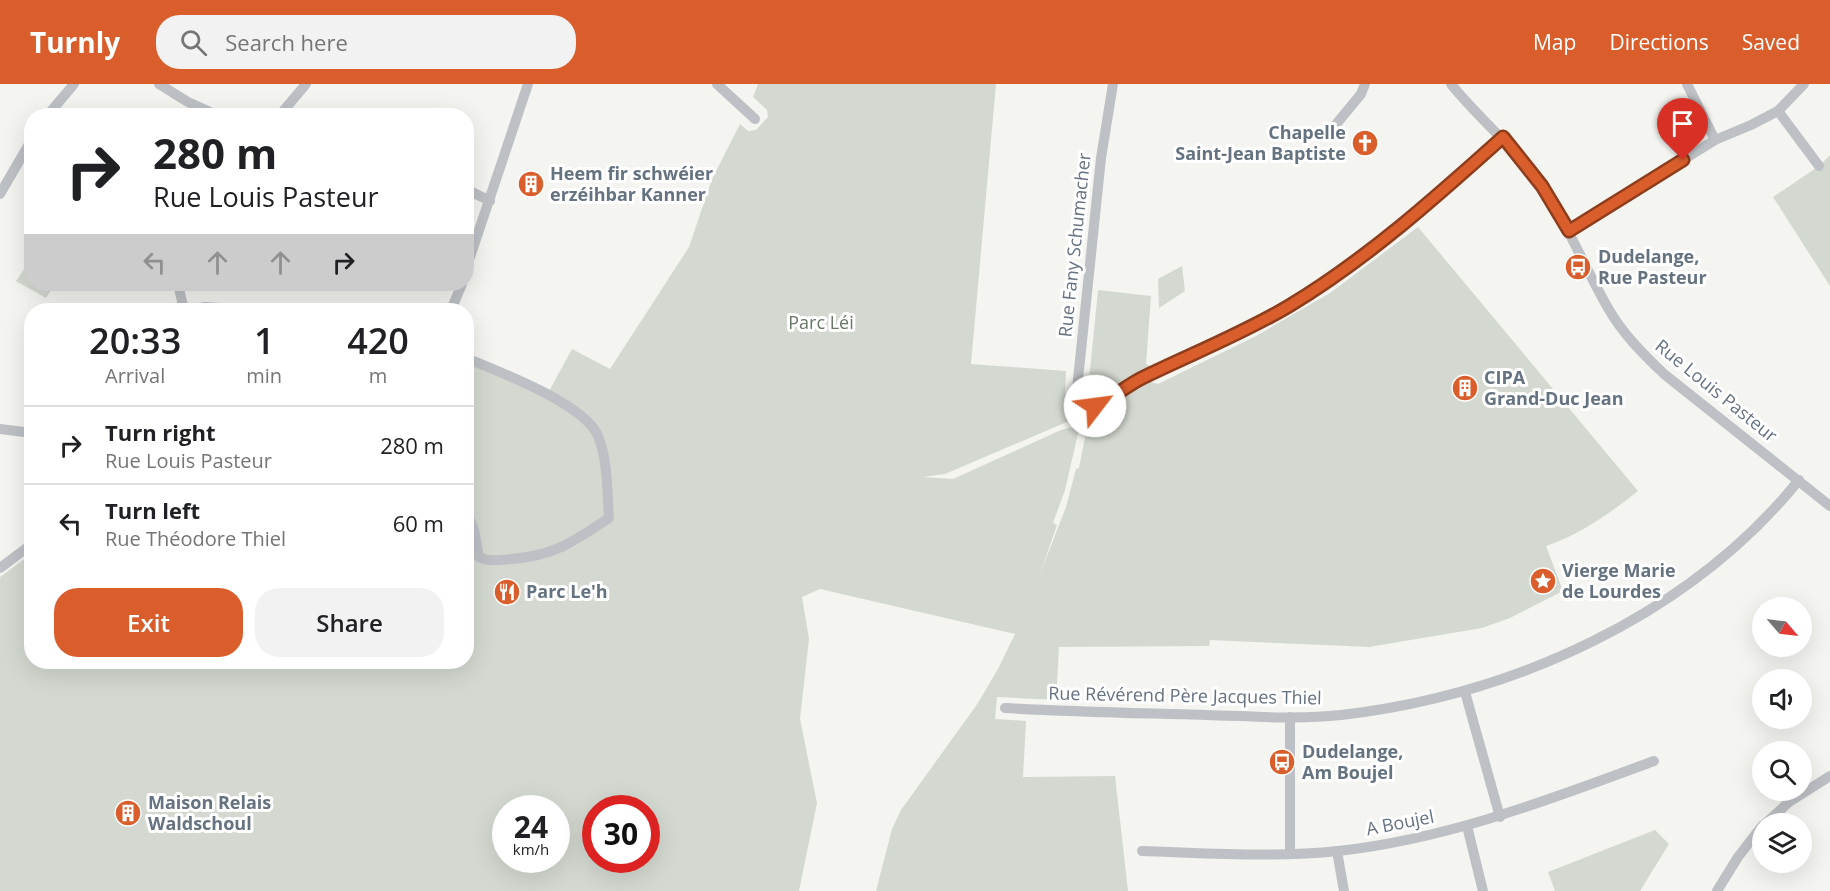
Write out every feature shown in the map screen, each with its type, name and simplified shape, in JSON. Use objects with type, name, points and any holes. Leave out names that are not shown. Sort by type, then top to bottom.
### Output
[{"type":"street","points":[[54,108],[74,84]]},
{"type":"street","points":[[159,84],[201,108]]},
{"type":"street","points":[[286,108],[306,84]]},
{"type":"street","points":[[474,246],[528,84]]},
{"type":"street","points":[[717,84],[756,119]]},
{"type":"street","name":"Rue Fany Schumacher","points":[[1113,84],[1101,158],[1077,389],[1087,407],[1105,402],[1141,379],[1170,367],[1287,307],[1321,286],[1403,224],[1503,137]]},
{"type":"street","points":[[1333,128],[1361,94],[1365,84]]},
{"type":"street","name":"Rue Louis Pasteur","points":[[1451,84],[1503,137],[1542,186],[1569,231],[1609,309],[1642,353],[1671,380],[1830,506]]},
{"type":"street","points":[[1687,84],[1715,140]]},
{"type":"street","points":[[1569,231],[1715,140],[1778,111],[1804,84]]},
{"type":"street","points":[[1778,111],[1819,166]]},
{"type":"street","points":[[0,194],[24,153]]},
{"type":"street","points":[[474,193],[490,201]]},
{"type":"street","points":[[474,362],[573,408],[593,426],[602,451],[609,518],[552,553],[536,557],[486,561],[479,557],[476,551],[474,530]]},
{"type":"street","points":[[0,429],[24,432]]},
{"type":"street","name":"Rue Révérend Père Jacques Thiel","points":[[1005,708],[1290,717],[1340,715],[1392,708],[1465,692],[1553,659],[1640,614],[1689,583],[1771,514],[1799,480]]},
{"type":"street","points":[[0,568],[24,550]]},
{"type":"street","points":[[1465,692],[1500,817]]},
{"type":"street","points":[[1290,717],[1290,853]]},
{"type":"street","name":"A Boujel","points":[[1142,851],[1290,853],[1337,851],[1404,841],[1500,817],[1654,761]]},
{"type":"street","points":[[1777,813],[1788,802],[1830,776]]},
{"type":"street","points":[[1467,826],[1483,891]]},
{"type":"street","points":[[1717,891],[1738,857],[1752,840]]},
{"type":"street","points":[[1337,851],[1344,891]]},
{"type":"green space","name":"Parc Léi","points":[[758,84],[996,84],[971,364],[1066,371],[1065,394],[1074,399],[1079,407],[1076,418],[945,474],[923,477],[953,479],[1061,430],[1080,425],[1065,490],[1053,523],[1057,525],[1040,574],[1066,507],[1076,469],[1079,468],[1088,422],[1092,417],[1144,380],[1158,384],[1256,336],[1330,293],[1418,227],[1638,491],[1594,523],[1546,546],[1563,591],[1510,618],[1482,628],[1369,647],[1210,640],[1209,646],[1059,647],[1056,700],[997,697],[995,719],[1026,721],[1023,777],[1115,776],[1128,891],[876,891],[892,829],[901,810],[978,703],[1015,634],[820,589],[802,597],[809,639],[800,719],[817,803],[799,891],[0,891],[0,577],[24,559],[24,669],[474,669],[474,361],[547,395],[572,349],[610,369],[689,247],[712,179],[740,124],[748,131],[756,130],[768,117],[767,110],[753,97]]},
{"type":"green space","points":[[1830,155],[1830,286],[1773,197],[1819,166]]},
{"type":"green space","points":[[1182,266],[1185,291],[1159,308],[1158,279]]},
{"type":"green space","points":[[24,269],[24,286],[16,281]]},
{"type":"green space","points":[[1098,290],[1151,296],[1146,364],[1150,366],[1099,399],[1090,399],[1084,391],[1086,380],[1089,380]]},
{"type":"green space","points":[[34,291],[50,291],[46,298]]},
{"type":"green space","points":[[1655,830],[1669,844],[1640,891],[1555,891],[1548,872]]},
{"type":"place","name":"Chapelle Saint-Jean Baptiste","points":[[1365,143]]},
{"type":"place","name":"Heem fir schwéier erzéihbar Kanner","points":[[531,184]]},
{"type":"place","name":"Dudelange, Rue Pasteur","points":[[1578,267]]},
{"type":"place","name":"CIPA Grand-Duc Jean","points":[[1465,388]]},
{"type":"place","name":"Vierge Marie de Lourdes","points":[[1543,581]]},
{"type":"place","name":"Parc Le'h","points":[[507,592]]},
{"type":"place","name":"Dudelange, Am Boujel","points":[[1282,762]]},
{"type":"place","name":"Maison Relais Waldschoul","points":[[128,813]]},
{"type":"route","points":[[1095,406],[1141,379],[1170,367],[1287,307],[1315,289],[1369,252],[1446,189],[1503,137],[1542,186],[1569,231],[1683,160]]}]
